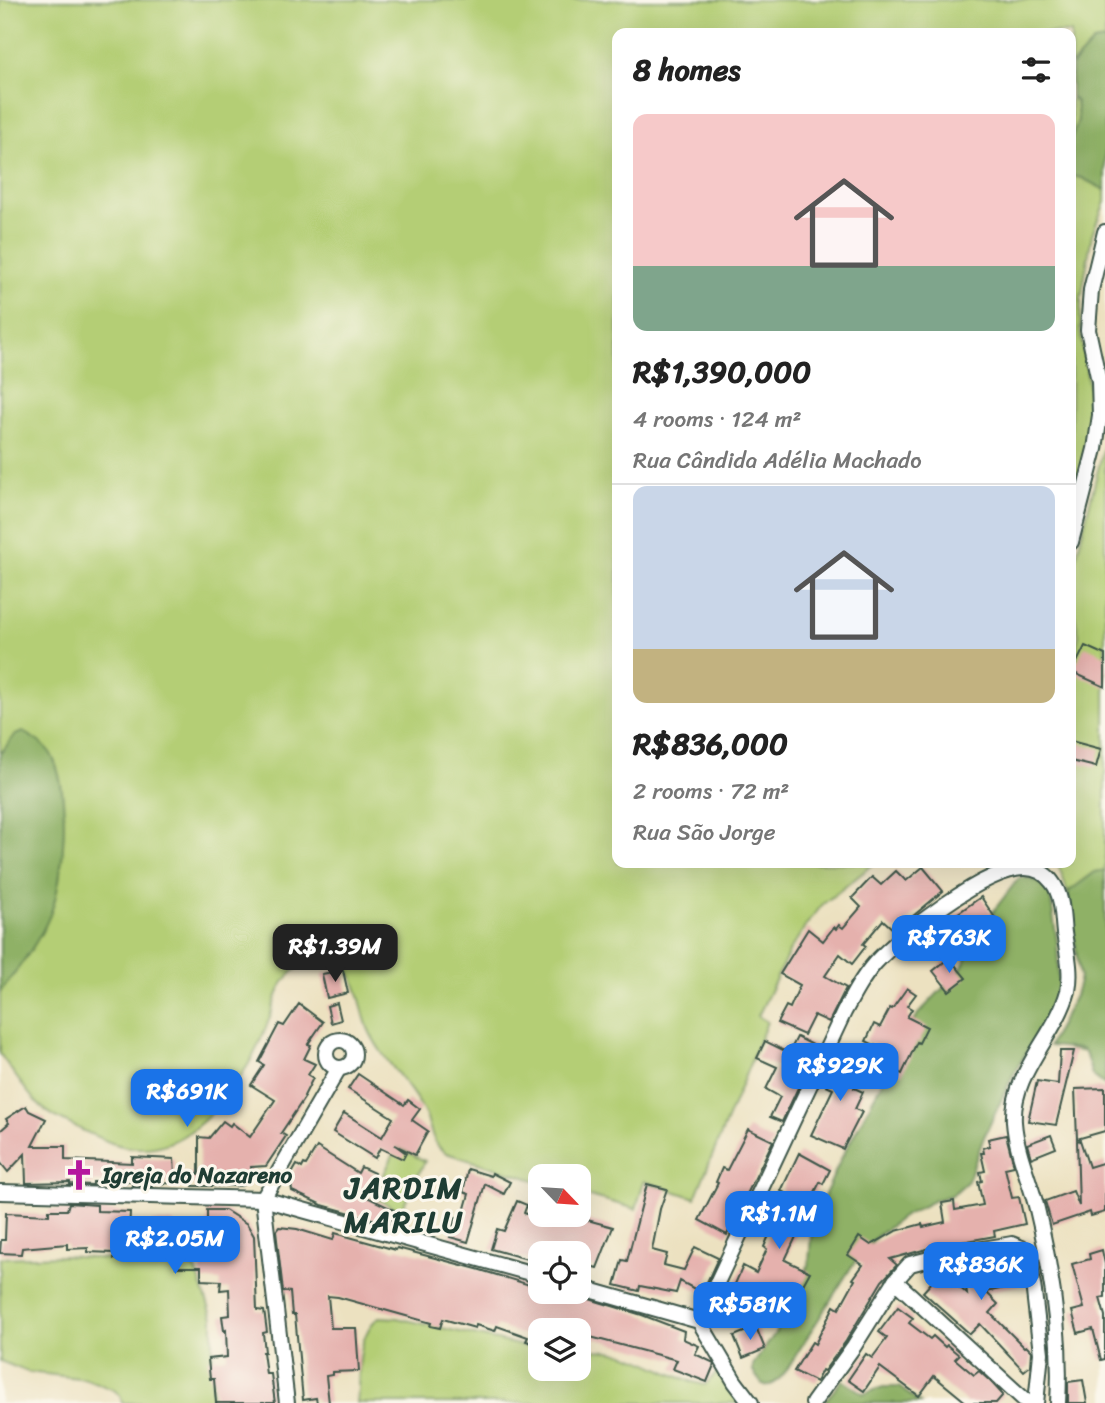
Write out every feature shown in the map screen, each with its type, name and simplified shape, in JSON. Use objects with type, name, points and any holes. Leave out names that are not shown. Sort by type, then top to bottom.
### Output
[{"type":"street","points":[[1076,523],[1095,449],[1100,415],[1099,381],[1088,330],[1091,290],[1105,232]]},
{"type":"street","points":[[699,1321],[844,1012],[873,966],[928,917],[981,883],[1010,870],[1022,868]]},
{"type":"street","points":[[1036,868],[1046,876],[1057,891],[1062,907],[1069,968],[1068,992],[1021,1085],[1014,1118],[1041,1224],[1054,1300],[1060,1366],[1058,1403]]},
{"type":"street","points":[[287,1403],[263,1199],[339,1068]]},
{"type":"street","points":[[0,1192],[263,1199],[528,1272]]},
{"type":"street","points":[[813,1403],[854,1346],[895,1281],[910,1264],[1012,1244],[1024,1250],[1030,1263],[1040,1327],[1041,1353],[1036,1403]]},
{"type":"street","points":[[895,1281],[1028,1403]]},
{"type":"street","points":[[591,1290],[699,1321],[735,1382],[751,1403]]},
{"type":"green space","points":[[0,0],[1105,0],[1105,202],[1092,234],[1081,299],[1080,330],[1090,396],[1091,429],[1076,495],[1076,28],[612,28],[612,868],[869,868],[823,904],[790,950],[758,1016],[767,1022],[695,1198],[644,1181],[636,1209],[592,1197],[592,1164],[528,1164],[528,1178],[446,1153],[434,1140],[418,1101],[387,1060],[368,1028],[353,979],[342,964],[334,960],[312,960],[288,977],[279,990],[268,1023],[248,1065],[228,1094],[203,1121],[173,1141],[157,1147],[132,1148],[117,1145],[43,1109],[0,1054]]},
{"type":"green space","points":[[1105,40],[1105,190],[1076,177],[1076,61],[1093,42]]},
{"type":"green space","points":[[1105,442],[1105,1085],[1092,1075],[1085,1052],[1068,1049],[1056,1032],[1075,997],[1080,973],[1070,903],[1059,868],[1076,868],[1076,648],[1079,635],[1076,622],[1076,558]]},
{"type":"green space","points":[[23,732],[39,742],[52,756],[62,791],[64,835],[59,879],[50,915],[28,955],[0,992],[0,754],[15,735]]},
{"type":"green space","points":[[1105,870],[1105,1085],[1092,1075],[1085,1052],[1081,1049],[1049,1046],[1075,996],[1080,978],[1068,892],[1095,872]]},
{"type":"green space","points":[[1024,877],[1038,881],[1050,894],[1057,941],[1059,985],[1054,1005],[1013,1075],[984,1137],[968,1181],[952,1195],[935,1200],[902,1217],[876,1237],[852,1266],[786,1371],[774,1384],[763,1385],[753,1372],[753,1365],[787,1316],[809,1263],[811,1236],[822,1201],[841,1159],[918,1014],[961,969],[995,909],[1018,879]]},
{"type":"green space","points":[[397,1147],[425,1161],[401,1211],[373,1197]]},
{"type":"green space","points":[[64,1256],[187,1265],[196,1270],[213,1318],[212,1403],[122,1403],[120,1395],[114,1390],[87,1379],[28,1372],[0,1361],[0,1258]]},
{"type":"green space","points":[[379,1317],[397,1318],[528,1347],[528,1381],[591,1381],[591,1351],[597,1350],[630,1356],[673,1375],[705,1385],[721,1368],[746,1403],[357,1403],[362,1345],[371,1325]]},
{"type":"green space","points":[[842,1380],[864,1394],[883,1387],[899,1387],[920,1403],[824,1403]]},
{"type":"building","points":[[1085,646],[1105,655],[1105,687],[1076,674],[1076,664]]},
{"type":"building","points":[[1076,742],[1101,749],[1096,767],[1076,762]]},
{"type":"building","points":[[924,868],[943,891],[895,931],[883,920],[863,944],[866,946],[852,964],[840,954],[825,976],[846,988],[829,1022],[814,1015],[804,1035],[777,1023],[786,1006],[790,1008],[800,985],[780,974],[808,929],[823,941],[834,927],[836,929],[839,925],[843,928],[861,907],[852,898],[872,877],[881,885],[896,871],[906,881]]},
{"type":"building","points":[[981,897],[1000,925],[984,935],[980,929],[955,949],[937,928]]},
{"type":"building","points":[[949,958],[966,978],[949,991],[933,971]]},
{"type":"building","points":[[343,970],[348,993],[327,998],[322,974]]},
{"type":"building","points":[[907,988],[916,994],[907,1006],[912,1009],[907,1017],[927,1027],[902,1074],[888,1068],[894,1055],[866,1041],[874,1024],[880,1027],[890,1008],[892,1009]]},
{"type":"building","points":[[337,1003],[341,1020],[331,1023],[327,1006]]},
{"type":"building","points":[[299,1004],[323,1022],[308,1044],[311,1045],[304,1059],[315,1064],[308,1075],[313,1078],[305,1097],[281,1133],[286,1136],[266,1166],[251,1167],[252,1179],[241,1186],[193,1186],[193,1182],[152,1186],[132,1186],[132,1182],[93,1182],[93,1185],[70,1182],[26,1183],[25,1154],[8,1172],[0,1162],[0,1131],[9,1123],[6,1119],[26,1106],[29,1111],[46,1119],[32,1146],[65,1146],[65,1160],[132,1163],[132,1157],[174,1159],[175,1173],[199,1174],[199,1137],[209,1138],[223,1121],[230,1126],[232,1123],[250,1137],[275,1100],[251,1085],[264,1065],[259,1062],[279,1024],[284,1026]]},
{"type":"building","points":[[797,1037],[817,1047],[782,1122],[770,1117],[780,1097],[766,1089],[777,1067],[757,1058],[765,1041],[789,1053]]},
{"type":"building","points":[[1060,1051],[1074,1051],[1056,1125],[1028,1121],[1037,1081],[1058,1084]]},
{"type":"building","points":[[834,1055],[863,1067],[854,1088],[863,1092],[855,1109],[862,1112],[843,1149],[811,1135],[833,1089],[826,1086],[829,1079],[824,1077]]},
{"type":"building","points":[[358,1074],[404,1105],[408,1100],[420,1109],[412,1120],[428,1131],[415,1155],[395,1145],[406,1153],[403,1159],[380,1148],[375,1158],[333,1132],[344,1113],[382,1137],[393,1118],[348,1089]]},
{"type":"building","points":[[1105,1088],[1105,1131],[1077,1139],[1075,1089]]},
{"type":"building","points":[[748,1129],[773,1141],[727,1235],[699,1220],[718,1183],[716,1182],[722,1168],[727,1170]]},
{"type":"building","points":[[1006,1135],[1014,1166],[1005,1168],[1012,1198],[1019,1197],[1025,1224],[994,1231],[995,1236],[934,1247],[890,1259],[897,1265],[882,1281],[846,1341],[824,1371],[822,1370],[816,1382],[794,1371],[812,1342],[815,1344],[834,1306],[839,1309],[863,1265],[848,1255],[859,1237],[871,1245],[896,1231],[922,1224],[923,1227],[945,1222],[942,1203],[954,1201],[955,1210],[983,1205],[978,1182],[982,1181],[980,1172],[985,1171],[981,1153],[984,1153],[983,1148],[990,1146],[988,1139]]},
{"type":"building","points":[[1051,1135],[1056,1148],[1031,1158],[1027,1144]]},
{"type":"building","points":[[1080,1140],[1089,1167],[1105,1162],[1105,1212],[1091,1216],[1090,1212],[1052,1225],[1045,1201],[1073,1191],[1079,1206],[1077,1141]]},
{"type":"building","points":[[317,1147],[358,1173],[361,1167],[374,1173],[365,1196],[396,1211],[390,1224],[322,1205],[292,1191],[290,1177],[297,1165],[302,1168],[306,1165]]},
{"type":"building","points":[[799,1153],[830,1170],[823,1184],[820,1182],[808,1206],[810,1207],[785,1260],[810,1272],[789,1310],[778,1305],[775,1310],[766,1306],[757,1327],[723,1311],[743,1266],[756,1273],[787,1194],[781,1191]]},
{"type":"building","points":[[468,1169],[491,1176],[492,1173],[510,1182],[504,1194],[485,1184],[468,1242],[450,1237],[456,1217],[462,1219],[469,1194],[463,1192]]},
{"type":"building","points":[[647,1184],[667,1189],[652,1250],[667,1254],[664,1265],[684,1270],[695,1247],[718,1258],[702,1293],[680,1281],[676,1293],[640,1286],[639,1291],[615,1285],[622,1260],[627,1261]]},
{"type":"building","points":[[517,1201],[527,1205],[524,1213],[528,1214],[528,1227],[592,1227],[592,1221],[613,1227],[597,1268],[591,1266],[591,1241],[528,1241],[528,1259],[491,1249],[497,1229],[504,1231]]},
{"type":"building","points":[[69,1203],[97,1205],[97,1211],[130,1212],[129,1232],[152,1233],[153,1222],[174,1222],[174,1231],[198,1231],[202,1223],[207,1223],[207,1210],[225,1210],[247,1224],[254,1236],[257,1310],[264,1311],[267,1332],[263,1333],[263,1352],[266,1374],[271,1374],[275,1403],[216,1403],[214,1379],[210,1379],[208,1359],[227,1357],[226,1330],[224,1331],[222,1316],[230,1315],[229,1289],[220,1290],[221,1281],[201,1280],[201,1267],[176,1267],[177,1255],[150,1254],[150,1257],[130,1256],[129,1260],[114,1259],[114,1253],[88,1252],[88,1248],[67,1249],[67,1244],[22,1248],[21,1254],[0,1253],[1,1240],[5,1240],[6,1213],[49,1215],[49,1210],[67,1210]]},
{"type":"building","points":[[279,1227],[297,1229],[333,1240],[335,1233],[477,1269],[528,1284],[528,1304],[591,1304],[591,1300],[642,1315],[684,1331],[683,1339],[699,1346],[695,1354],[714,1365],[707,1382],[673,1369],[677,1360],[591,1337],[591,1318],[528,1318],[528,1337],[497,1326],[495,1331],[443,1319],[440,1328],[430,1326],[431,1323],[328,1296],[331,1328],[356,1328],[359,1371],[332,1372],[332,1375],[326,1376],[329,1403],[317,1403],[316,1398],[303,1400],[295,1315],[292,1315],[290,1292],[283,1291],[276,1231]]},
{"type":"building","points":[[1102,1250],[1105,1264],[1105,1297],[1100,1298],[1105,1316],[1105,1359],[1101,1360],[1093,1329],[1078,1333],[1072,1311],[1084,1308],[1072,1264],[1090,1259],[1089,1254]]},
{"type":"building","points":[[1018,1259],[1023,1284],[986,1292],[998,1304],[990,1313],[1031,1351],[1030,1366],[1024,1371],[980,1324],[970,1334],[923,1292],[942,1271],[967,1294],[962,1262],[977,1260],[979,1266]]},
{"type":"building","points":[[898,1307],[913,1318],[909,1323],[930,1339],[933,1336],[945,1347],[947,1345],[959,1355],[955,1359],[974,1375],[979,1371],[991,1382],[1003,1395],[996,1403],[967,1403],[934,1376],[919,1396],[880,1367],[864,1391],[848,1380],[866,1354],[872,1358],[887,1338],[879,1332]]},
{"type":"building","points":[[756,1327],[765,1349],[743,1358],[734,1336]]},
{"type":"building","points":[[1083,1380],[1087,1403],[1068,1403],[1068,1382]]},
{"type":"place","name":"Igreja do Nazareno","points":[[79,1175]]},
{"type":"district","name":"JARDIM MARILU","points":[[404,1205]]}]
